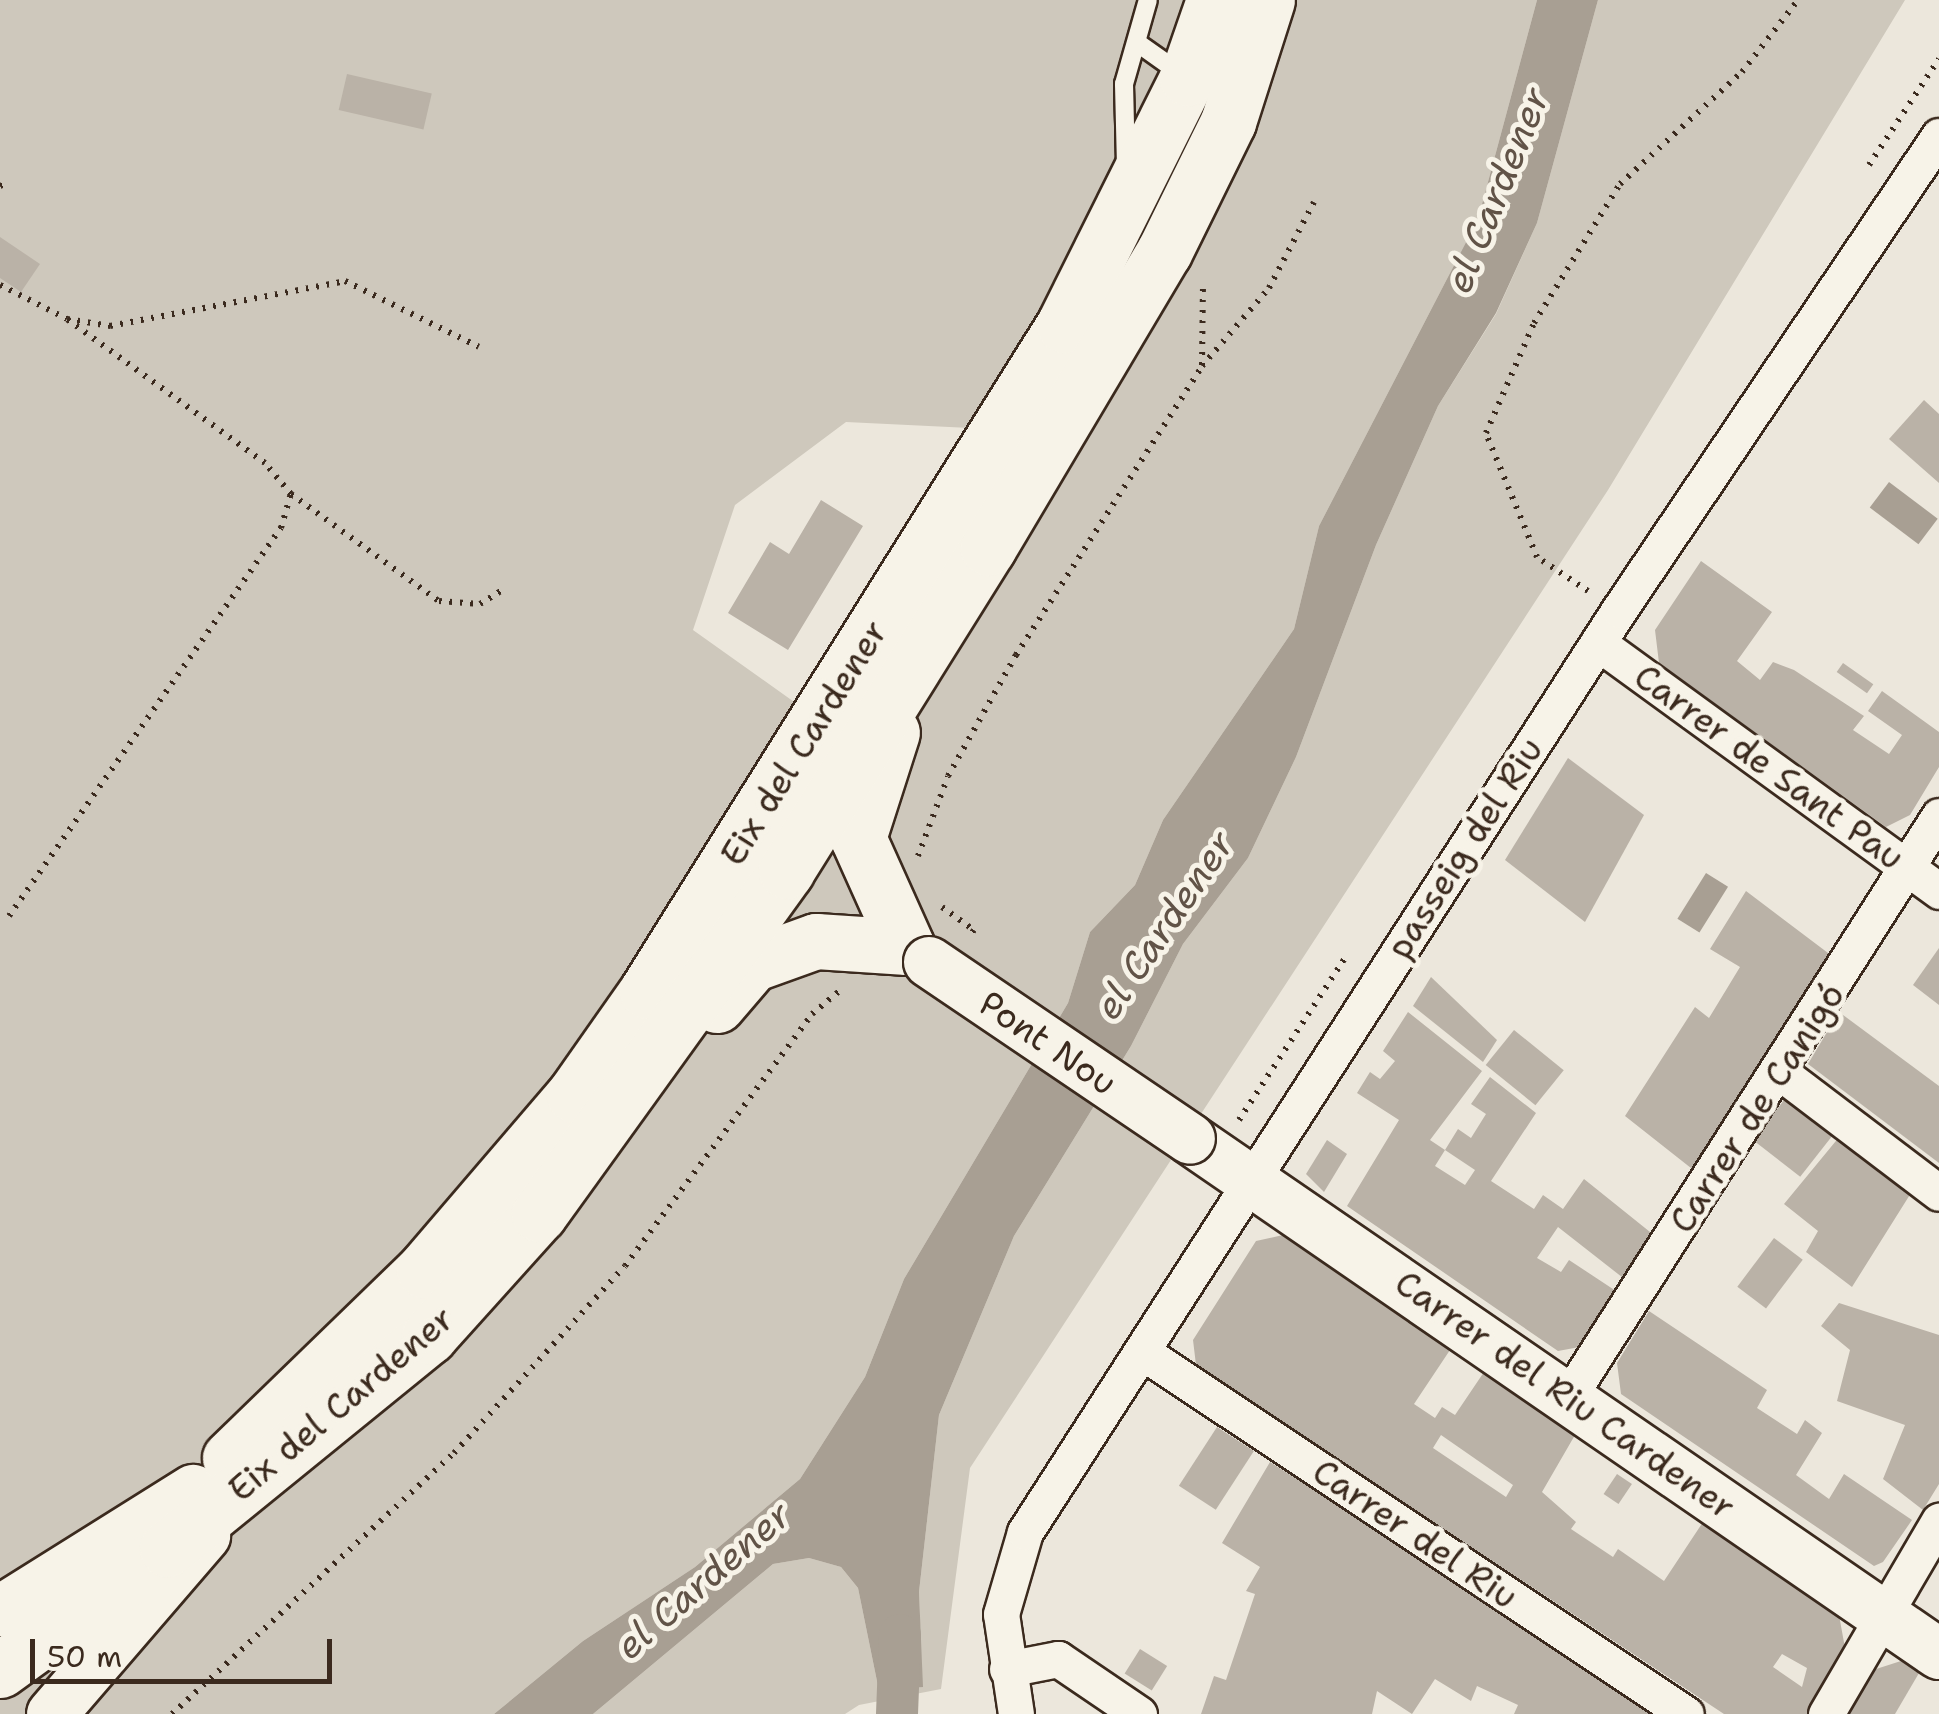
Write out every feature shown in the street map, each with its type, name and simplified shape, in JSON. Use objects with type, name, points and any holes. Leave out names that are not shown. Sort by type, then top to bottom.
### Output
[{"type":"main road","name":"Eix del Cardener","points":[[0,1669],[424,1270],[521,1156],[647,991],[1064,325],[1188,78],[1214,0]]},
{"type":"main road","name":"Eix del Cardener","points":[[0,1669],[255,1480],[430,1336],[539,1214],[634,1089],[786,871],[1164,252],[1228,122],[1267,0]]},
{"type":"main road","name":"Eix del Cardener","points":[[906,931],[801,899],[786,871],[786,825],[929,591],[974,470]]},
{"type":"main road","name":"Eix del Cardener","points":[[906,931],[858,838],[930,635]]},
{"type":"main road","name":"Eix del Cardener","points":[[521,1156],[569,1126],[673,998],[748,882],[786,871]]},
{"type":"main road","name":"Eix del Cardener","points":[[634,1089],[698,1029],[752,964],[816,941],[906,931]]},
{"type":"street","name":"passeig del Riu","points":[[1015,1709],[1001,1614],[1009,1572],[1025,1532],[1144,1354],[1250,1180],[1619,610],[1939,136]]},
{"type":"street","name":"Carrer de Sant Pau","points":[[1598,643],[1939,890]]},
{"type":"street","name":"Carrer de Canigó","points":[[1568,1396],[1781,1073],[1910,869],[1939,816]]},
{"type":"street","name":"Pont Nou","points":[[906,931],[1190,1139]]},
{"type":"street","points":[[1781,1073],[1939,1192]]},
{"type":"street","name":"Carrer del Riu Cardener","points":[[1190,1139],[1939,1654]]},
{"type":"street","name":"Carrer del Riu","points":[[1144,1354],[1686,1714]]},
{"type":"street","points":[[52,1714],[255,1480]]},
{"type":"street","points":[[0,1611],[193,1490]]},
{"type":"street","points":[[1826,1714],[1939,1520]]},
{"type":"street","points":[[1008,1669],[1058,1659],[1139,1714]]},
{"type":"lane","points":[[1128,196],[1124,84],[1139,44],[1148,0]]},
{"type":"lane","points":[[1139,44],[1188,78]]},
{"type":"path","points":[[1619,610],[1537,557],[1486,433],[1534,323],[1620,184],[1742,72],[1798,0]]},
{"type":"path","points":[[1907,108],[1939,59]]},
{"type":"path","points":[[172,1714],[454,1453],[625,1266],[812,1014],[906,931],[948,776],[1016,655],[1202,366],[1269,288],[1314,202]]},
{"type":"path","points":[[1202,366],[1203,272]]},
{"type":"path","points":[[67,319],[110,326],[345,280],[479,347]]},
{"type":"path","points":[[0,284],[67,319],[265,463],[291,494],[440,601],[480,604],[504,589]]},
{"type":"path","points":[[9,916],[281,528],[291,494]]},
{"type":"shaded area","points":[[0,0],[1537,0],[1478,219],[1319,526],[1294,629],[1163,820],[1135,885],[1090,932],[1068,1003],[904,1279],[865,1377],[800,1479],[695,1567],[583,1641],[494,1714],[0,1714]],"holes":[[[846,422],[970,428],[804,709],[693,630],[735,505]]]},
{"type":"shaded area","points":[[1598,0],[1905,0],[1608,490],[970,1468],[941,1689],[859,1705],[845,1714],[593,1714],[773,1564],[809,1558],[841,1567],[858,1588],[879,1691],[922,1687],[919,1592],[939,1415],[1014,1236],[1131,1046],[1183,944],[1248,858],[1296,757],[1376,545],[1438,406],[1496,314],[1537,223]]},
{"type":"water","name":"el Cardener","points":[[1537,0],[1598,0],[1537,223],[1496,313],[1438,406],[1376,545],[1296,757],[1248,858],[1183,944],[1131,1046],[1014,1236],[939,1415],[919,1592],[923,1687],[879,1691],[858,1588],[841,1567],[809,1558],[773,1564],[593,1714],[494,1714],[583,1641],[695,1567],[800,1479],[865,1377],[904,1279],[1068,1003],[1090,932],[1135,885],[1163,820],[1294,629],[1319,526],[1478,219]]},
{"type":"water","points":[[1889,482],[1938,519],[1918,544],[1870,508]]},
{"type":"water","points":[[1706,873],[1728,887],[1699,933],[1677,919]]},
{"type":"building","points":[[347,74],[432,94],[423,130],[339,110]]},
{"type":"building","points":[[0,237],[40,264],[21,292],[0,278]]},
{"type":"building","points":[[1924,400],[1939,414],[1939,483],[1889,439]]},
{"type":"building","points":[[821,500],[863,526],[788,650],[728,613],[770,542],[789,554]]},
{"type":"building","points":[[1701,561],[1772,612],[1737,661],[1760,680],[1773,662],[1794,670],[1864,716],[1853,730],[1889,754],[1902,735],[1868,711],[1882,691],[1939,732],[1939,767],[1910,815],[1886,827],[1659,663],[1655,630]]},
{"type":"building","points":[[1843,663],[1873,684],[1867,693],[1837,672]]},
{"type":"building","points":[[1568,758],[1644,815],[1585,922],[1505,860]]},
{"type":"building","points":[[1746,891],[1832,956],[1696,1172],[1625,1116],[1695,1007],[1709,1018],[1740,967],[1710,949]]},
{"type":"building","points":[[1939,948],[1939,1005],[1913,985]]},
{"type":"building","points":[[1431,977],[1497,1040],[1483,1062],[1413,1006]]},
{"type":"building","points":[[1408,1012],[1482,1071],[1430,1140],[1445,1150],[1458,1129],[1471,1138],[1486,1114],[1471,1104],[1490,1077],[1536,1113],[1491,1181],[1534,1209],[1543,1195],[1563,1209],[1584,1179],[1655,1236],[1627,1281],[1558,1227],[1537,1258],[1561,1272],[1569,1260],[1619,1293],[1585,1346],[1558,1351],[1347,1206],[1399,1120],[1357,1093],[1370,1072],[1380,1079],[1395,1061],[1383,1051]],"holes":[[[1445,1150],[1475,1170],[1465,1185],[1435,1166]]]},
{"type":"building","points":[[1839,1012],[1939,1086],[1939,1163],[1808,1064]]},
{"type":"building","points":[[1514,1030],[1564,1070],[1535,1105],[1486,1065]]},
{"type":"building","points":[[1788,1095],[1835,1132],[1800,1177],[1753,1140]]},
{"type":"building","points":[[1840,1136],[1911,1193],[1852,1287],[1806,1252],[1818,1231],[1784,1204]]},
{"type":"building","points":[[1327,1140],[1347,1154],[1324,1192],[1306,1174]]},
{"type":"building","points":[[1283,1235],[1450,1350],[1414,1404],[1435,1418],[1442,1407],[1455,1415],[1484,1372],[1575,1435],[1542,1492],[1576,1522],[1571,1529],[1613,1557],[1618,1549],[1664,1581],[1703,1522],[1839,1615],[1845,1648],[1808,1714],[1724,1714],[1196,1365],[1193,1340],[1256,1241]],"holes":[[[1441,1435],[1513,1485],[1506,1497],[1433,1448]],[[1782,1654],[1807,1668],[1802,1687],[1773,1667]]]},
{"type":"building","points":[[1774,1238],[1803,1260],[1766,1308],[1737,1287]]},
{"type":"building","points":[[1839,1303],[1939,1335],[1939,1484],[1923,1510],[1883,1479],[1905,1425],[1837,1401],[1850,1350],[1821,1326]]},
{"type":"building","points":[[1649,1311],[1767,1390],[1757,1408],[1797,1434],[1805,1420],[1822,1433],[1796,1475],[1829,1499],[1844,1474],[1912,1520],[1883,1562],[1874,1566],[1621,1394],[1617,1363]]},
{"type":"building","points":[[1217,1427],[1254,1451],[1216,1510],[1179,1486]]},
{"type":"building","points":[[1270,1462],[1651,1714],[1514,1714],[1518,1705],[1477,1686],[1471,1701],[1435,1679],[1412,1714],[1377,1691],[1372,1714],[1201,1714],[1214,1676],[1226,1680],[1255,1594],[1246,1591],[1260,1567],[1222,1543]]},
{"type":"building","points":[[1617,1474],[1632,1484],[1619,1504],[1604,1494]]},
{"type":"building","points":[[1140,1649],[1167,1666],[1152,1691],[1125,1674]]},
{"type":"building","points":[[1901,1661],[1919,1673],[1895,1714],[1848,1714],[1873,1670]]},
{"type":"waterway","points":[[897,1714],[900,1635]]}]
